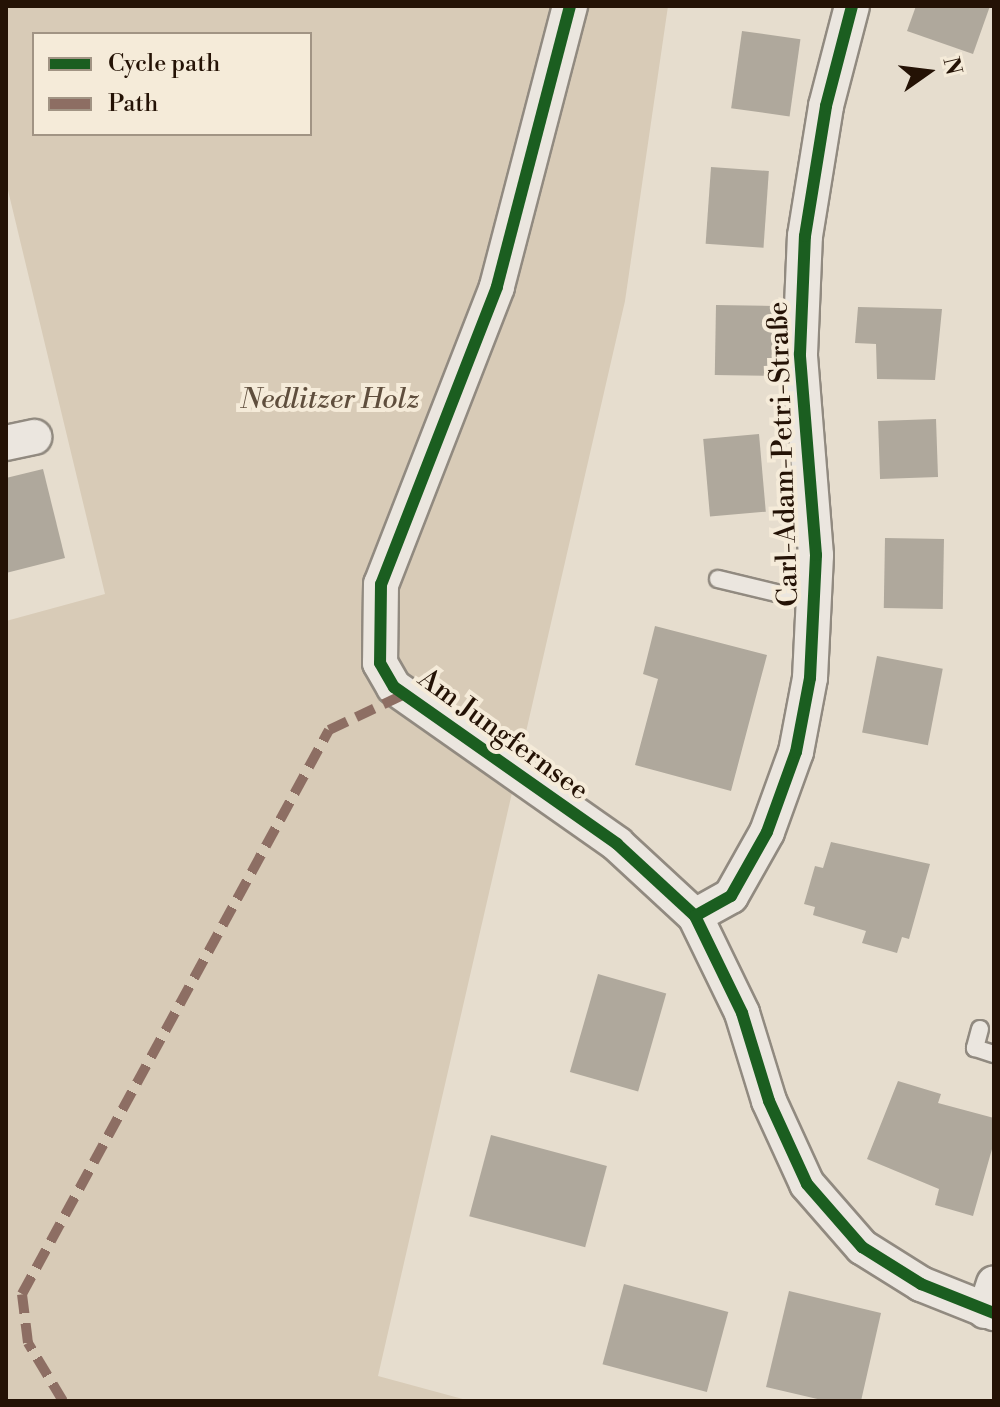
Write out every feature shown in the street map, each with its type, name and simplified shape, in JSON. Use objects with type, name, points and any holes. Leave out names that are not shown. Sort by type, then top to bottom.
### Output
[{"type":"street","name":"Am Jungfernsee","points":[[570,6],[497,287],[381,584],[380,663],[394,687],[617,844],[695,916],[742,1013],[769,1101],[807,1184],[862,1247],[921,1284],[991,1302]]},
{"type":"street","name":"Carl-Adam-Petri-Straße","points":[[695,916],[731,896],[767,832],[796,752],[810,678],[816,555],[800,354],[805,236],[826,106],[852,6]]},
{"type":"lane","points":[[718,579],[814,602]]},
{"type":"lane","points":[[980,1029],[975,1048],[994,1054]]},
{"type":"green space","name":"Nedlitzer Holz","points":[[6,6],[668,6],[625,301],[378,1376],[470,1401],[6,1401],[6,621],[105,594],[6,182]]},
{"type":"building","points":[[916,6],[990,6],[973,54],[907,31]]},
{"type":"building","points":[[742,31],[800,39],[790,116],[731,108]]},
{"type":"building","points":[[711,167],[769,171],[763,248],[706,244]]},
{"type":"building","points":[[716,305],[774,306],[773,376],[715,375]]},
{"type":"building","points":[[858,307],[942,309],[935,380],[877,379],[876,344],[855,343]]},
{"type":"building","points":[[936,419],[938,477],[880,479],[878,421]]},
{"type":"building","points":[[759,434],[766,512],[710,517],[703,439]]},
{"type":"building","points":[[43,469],[65,558],[6,573],[6,478]]},
{"type":"building","points":[[885,538],[944,539],[943,609],[884,608]]},
{"type":"building","points":[[655,626],[767,655],[731,791],[635,765],[658,679],[643,674]]},
{"type":"building","points":[[877,656],[943,669],[928,745],[862,733]]},
{"type":"building","points":[[831,842],[930,864],[909,939],[902,937],[897,953],[862,943],[866,931],[813,915],[815,907],[804,904],[815,866],[823,868]]},
{"type":"building","points":[[598,974],[666,994],[638,1092],[570,1072]]},
{"type":"building","points":[[898,1081],[941,1094],[938,1103],[994,1118],[994,1142],[973,1216],[935,1205],[939,1189],[867,1159]]},
{"type":"building","points":[[491,1135],[607,1166],[585,1247],[469,1216]]},
{"type":"building","points":[[624,1284],[728,1312],[707,1392],[603,1364]]},
{"type":"building","points":[[789,1291],[881,1313],[861,1401],[826,1401],[766,1387]]},
{"type":"marked path","points":[[63,1401],[28,1343],[22,1294],[329,730],[405,694]]},
{"type":"cycle path","points":[[570,6],[497,287],[381,584],[380,663],[394,687],[617,844],[695,916],[742,1013],[769,1101],[807,1184],[862,1247],[921,1284],[994,1313]]},
{"type":"cycle path","points":[[695,916],[731,896],[767,832],[796,752],[810,678],[816,555],[800,354],[805,236],[826,106],[852,6]]}]
